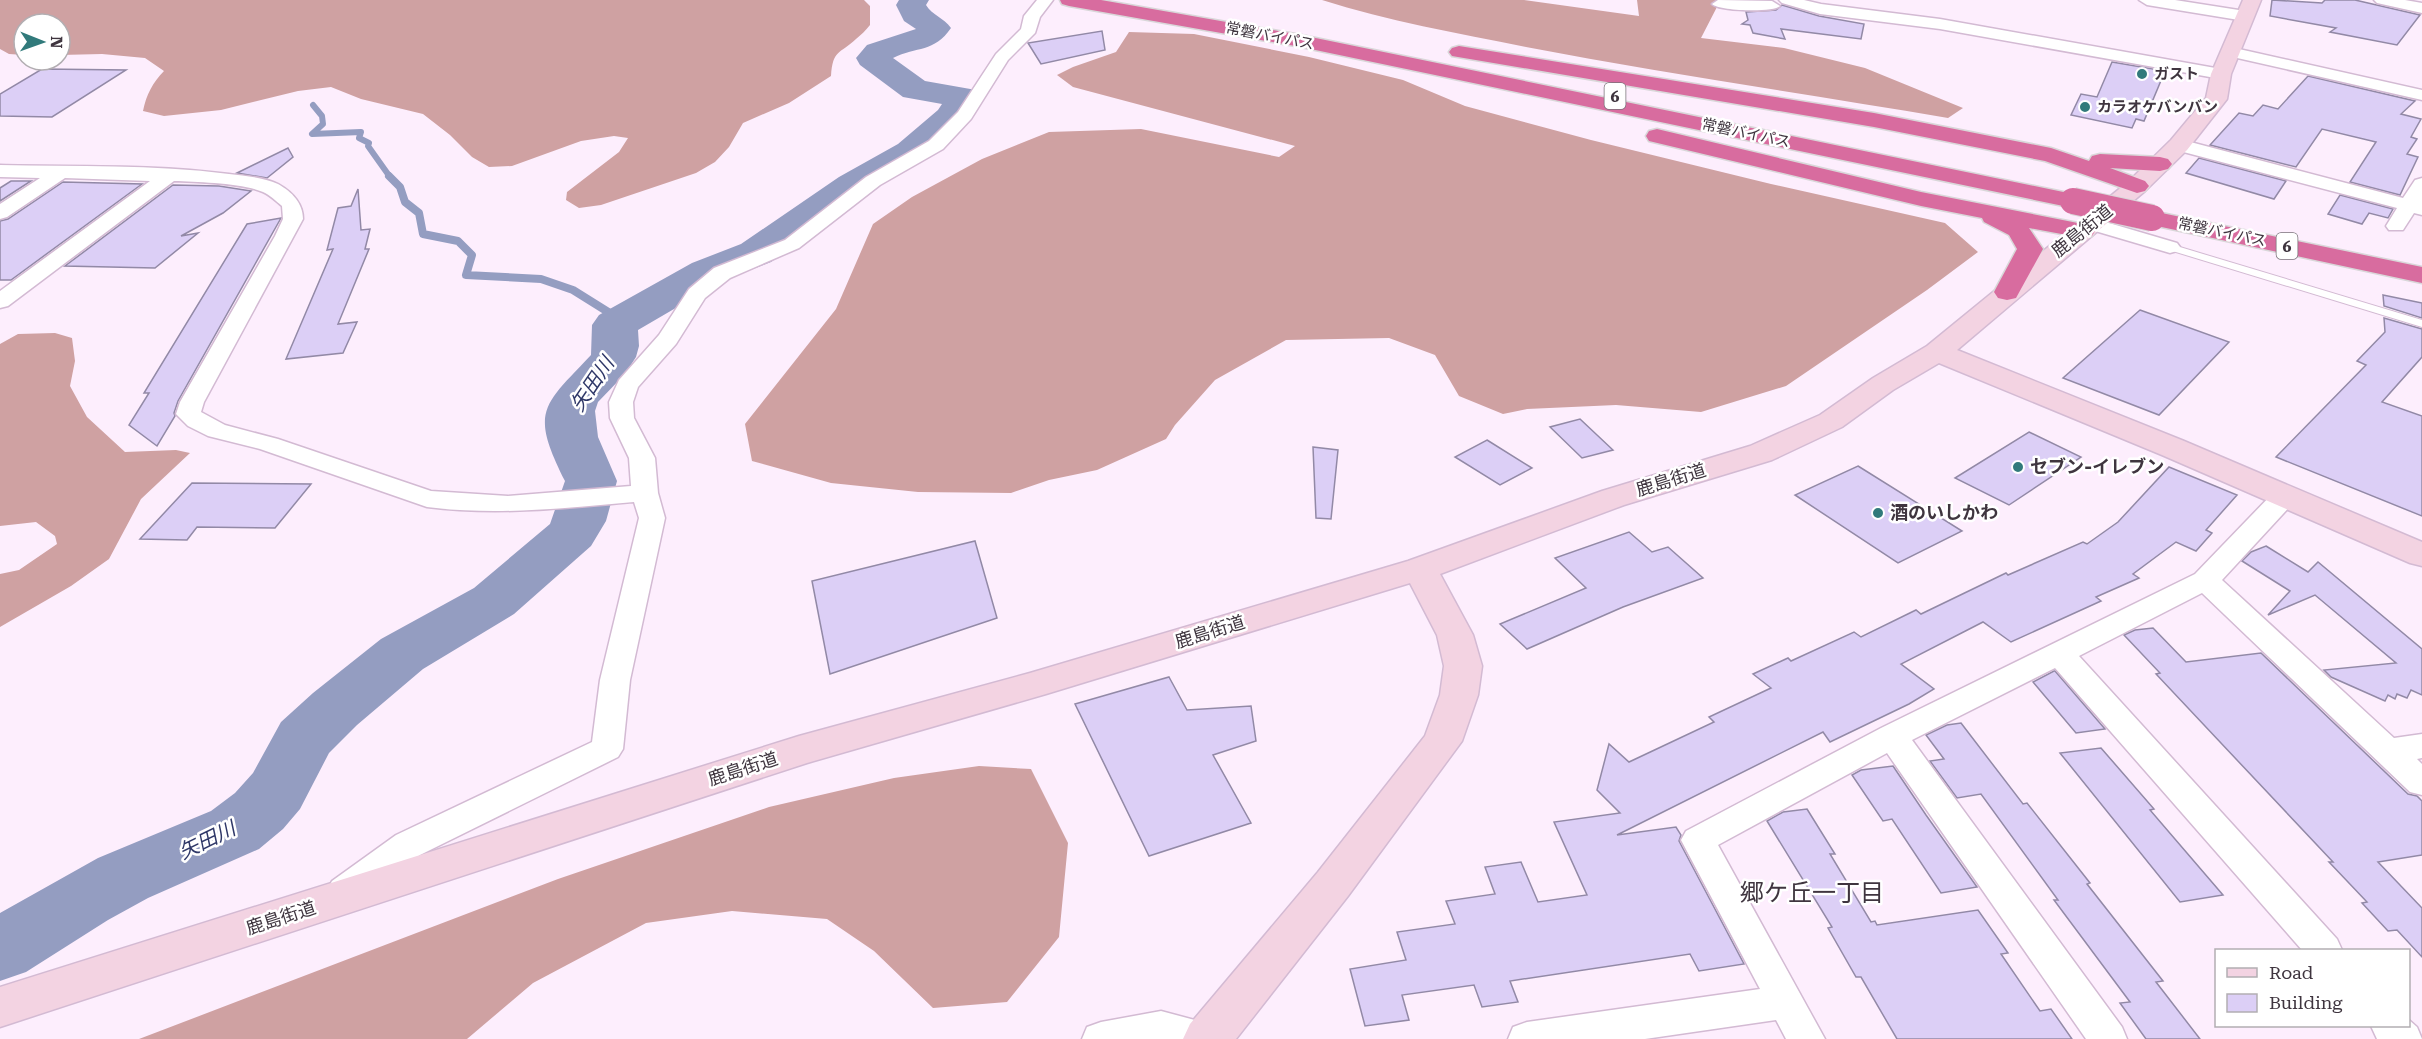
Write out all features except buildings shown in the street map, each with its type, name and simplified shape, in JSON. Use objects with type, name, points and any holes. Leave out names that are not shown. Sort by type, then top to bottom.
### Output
[{"type":"highway","name":"常磐バイパス","points":[[1069,0],[1278,27],[2084,212]]},
{"type":"highway","name":"常磐バイパス","points":[[1140,8],[2084,212]]},
{"type":"highway","points":[[1140,8],[1225,33],[1352,59],[1739,157],[1986,213],[2084,212]]},
{"type":"highway","points":[[1278,27],[1435,48],[1874,120],[2051,155],[2123,163],[2152,193]]},
{"type":"highway","points":[[2051,155],[2152,193]]},
{"type":"highway","name":"常磐バイパス","points":[[2152,193],[2422,262]]},
{"type":"highway","name":"常磐バイパス","points":[[2152,193],[2422,275]]},
{"type":"highway","points":[[1986,213],[2018,230],[2030,249],[2007,292]]},
{"type":"street","points":[[331,902],[408,845],[607,749],[615,680],[652,518],[645,493],[642,458],[622,418],[621,402],[627,385],[668,339],[697,294],[722,273],[792,244],[873,182],[936,146],[965,115],[1002,57],[1029,30],[1032,16],[1045,0]]},
{"type":"street","points":[[2147,0],[2248,8]]},
{"type":"street","points":[[2382,0],[2422,8]]},
{"type":"street","points":[[1720,4],[1780,3],[1940,24],[2221,74]]},
{"type":"street","name":"鹿島街道","points":[[0,1007],[799,751],[1033,685],[1420,569],[1613,498],[1761,453],[1830,421],[1883,384],[1937,352],[2007,292],[2084,212],[2152,193],[2179,145],[2216,99],[2221,74],[2248,8]]},
{"type":"street","points":[[2230,52],[2422,95]]},
{"type":"street","points":[[2179,145],[2416,207]]},
{"type":"street","points":[[0,171],[222,177],[258,184],[284,197],[293,209],[293,219],[192,402],[188,414],[200,424],[222,433],[266,443],[427,499],[448,502],[509,503],[645,493]]},
{"type":"street","points":[[0,213],[62,172]]},
{"type":"street","points":[[0,301],[170,175]]},
{"type":"street","points":[[2396,226],[2416,207],[2422,184]]},
{"type":"street","points":[[2084,212],[2170,247]]},
{"type":"street","points":[[1937,352],[2422,555]]},
{"type":"street","points":[[1806,1039],[1698,840],[1892,736],[2205,580],[2285,496]]},
{"type":"street","points":[[1101,1039],[1161,1028],[1207,1039],[1333,884],[1442,741],[1459,695],[1462,666],[1455,634],[1420,569]]},
{"type":"street","points":[[2205,580],[2422,783]]},
{"type":"street","points":[[2060,654],[2322,949]]},
{"type":"street","points":[[1892,736],[2108,1039]]},
{"type":"street","points":[[2388,751],[2422,746]]},
{"type":"street","points":[[1527,1039],[1786,1002]]},
{"type":"street","points":[[2392,1027],[2403,1039]]},
{"type":"lane","points":[[2170,247],[2422,324]]},
{"type":"shaded area","points":[[0,0],[864,0],[870,6],[870,25],[838,53],[833,61],[831,76],[789,103],[743,123],[729,147],[715,162],[696,173],[601,205],[579,208],[566,200],[567,192],[619,152],[628,138],[614,136],[581,141],[512,166],[489,167],[472,157],[450,135],[423,114],[361,99],[331,87],[298,91],[221,110],[164,116],[143,111],[150,89],[164,71],[145,58],[102,54],[72,55],[72,12],[12,12],[12,54],[0,49]]},
{"type":"shaded area","points":[[1322,0],[1524,0],[1639,16],[1637,0],[1738,0],[1718,5],[1701,38],[1784,48],[1865,68],[1963,108],[1948,118],[1684,75],[1449,32]]},
{"type":"shaded area","points":[[1129,32],[1194,34],[1309,57],[1403,80],[1465,106],[1591,140],[1945,223],[1978,252],[1927,290],[1786,386],[1701,412],[1616,405],[1527,409],[1503,414],[1459,396],[1435,355],[1389,338],[1286,340],[1215,380],[1175,425],[1166,439],[1097,470],[1049,480],[1011,493],[918,492],[831,483],[752,461],[745,424],[836,309],[873,224],[912,197],[982,159],[1049,132],[1141,129],[1279,157],[1295,146],[1073,87],[1057,75],[1116,52]]},
{"type":"shaded area","points":[[55,333],[72,338],[75,361],[70,386],[87,417],[125,452],[176,450],[190,453],[141,499],[109,559],[71,586],[0,627],[0,574],[19,570],[57,544],[55,536],[36,522],[0,526],[0,344],[18,334]]},
{"type":"shaded area","points":[[979,766],[1031,769],[1068,843],[1059,937],[1007,1002],[933,1008],[874,951],[827,919],[732,911],[646,923],[533,983],[467,1039],[139,1039],[558,879],[769,807],[894,778]]},
{"type":"waterway","name":"矢田川","points":[[0,950],[83,899],[123,878],[235,830],[259,811],[277,791],[304,739],[335,709],[402,654],[494,601],[572,534],[579,521],[591,481],[579,456],[570,428],[570,411],[577,396],[613,357],[616,346],[615,325],[707,272],[756,253],[853,185],[911,152],[951,117],[964,97],[915,90],[872,58],[887,48],[922,39],[935,28],[915,14],[911,5],[914,0]]},
{"type":"waterway","points":[[313,105],[322,116],[323,124],[312,134],[361,132],[359,138],[369,143],[368,146],[390,177]]},
{"type":"waterway","points":[[390,177],[400,187],[405,202],[419,213],[423,234],[458,241],[472,255],[466,275],[541,279],[573,290],[621,320]]},
{"type":"place","name":"ガスト","points":[[2142,74]]},
{"type":"place","name":"カラオケバンバン","points":[[2085,107]]},
{"type":"place","name":"セブン-イレブン","points":[[2018,467]]},
{"type":"place","name":"酒のいしかわ","points":[[1878,513]]},
{"type":"district","name":"郷ケ丘一丁目","points":[[1812,893]]}]
